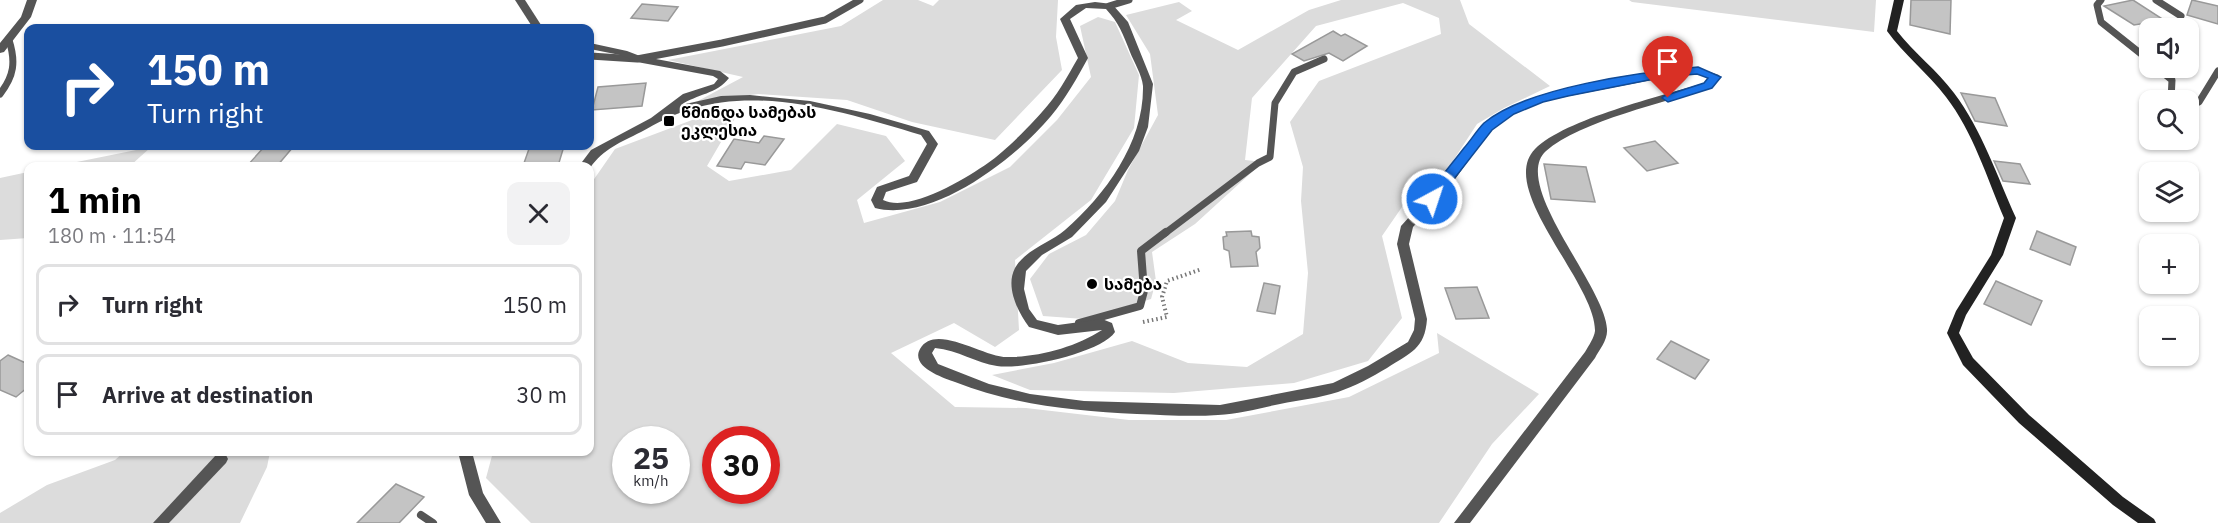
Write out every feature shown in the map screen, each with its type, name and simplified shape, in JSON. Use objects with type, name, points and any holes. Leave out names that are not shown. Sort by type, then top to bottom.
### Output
[{"type":"street","points":[[0,50],[26,17],[32,0]]},
{"type":"street","points":[[520,0],[535,24]]},
{"type":"street","points":[[1899,0],[1892,31],[1905,51],[1951,95],[1962,113],[2010,218],[1997,255],[1960,314],[1953,333],[1968,361],[2024,418],[2118,501],[2149,523]]},
{"type":"street","points":[[588,162],[595,152],[655,120],[694,105],[734,99],[821,104],[925,133],[933,144],[913,179],[881,190],[877,200],[879,205],[902,207],[936,198],[993,165],[1045,116],[1064,92],[1083,58],[1065,19],[1075,8],[1090,5],[1109,6],[1123,22],[1148,84],[1143,128],[1134,151],[1102,199],[1068,234],[1038,252],[1020,270],[1018,289],[1023,310],[1033,324],[1058,330],[1102,324],[1110,328],[1105,335],[1079,347],[1035,360],[995,362],[968,349],[945,343],[932,343],[925,352],[926,358],[933,368],[987,389],[1030,399],[1169,410],[1220,410],[1335,388],[1373,370],[1413,345],[1420,330],[1421,319],[1403,244],[1407,226],[1444,186],[1487,127],[1510,111],[1539,99],[1567,92],[1674,72],[1709,73],[1715,77],[1708,85],[1570,131],[1538,153],[1530,171],[1535,196],[1558,242],[1584,280],[1600,314],[1601,333],[1590,355],[1461,523]]},
{"type":"street","points":[[594,47],[623,52],[637,58],[716,73],[724,78],[718,86],[687,96],[655,120]]},
{"type":"street","points":[[160,523],[216,456]]},
{"type":"street","points":[[466,456],[476,495],[494,523]]},
{"type":"lane","points":[[594,56],[637,58],[722,43],[825,20],[860,0]]},
{"type":"lane","points":[[1109,6],[1129,0]]},
{"type":"lane","points":[[2101,0],[2097,5],[2101,22],[2139,52]]},
{"type":"lane","points":[[2156,0],[2181,16]]},
{"type":"lane","points":[[0,94],[11,80],[15,58],[9,40]]},
{"type":"lane","points":[[1058,330],[1140,306],[1144,291],[1141,251],[1258,163],[1270,157],[1275,103],[1294,72],[1324,59]]},
{"type":"lane","points":[[2199,102],[2218,71]]},
{"type":"lane","points":[[421,515],[433,523]]},
{"type":"path","points":[[1110,328],[1167,317],[1162,297],[1167,281],[1202,269]]},
{"type":"shaded area","points":[[883,0],[918,0],[933,6],[939,0],[1058,0],[1056,37],[1062,70],[995,140],[912,122],[847,100],[758,94],[696,102],[743,77],[668,60],[841,26]]},
{"type":"shaded area","points":[[1341,0],[1460,0],[1469,24],[1550,86],[1477,124],[1447,170],[1402,207],[1382,236],[1402,318],[1368,361],[1294,383],[1174,393],[1030,390],[992,375],[1054,363],[1132,341],[1188,363],[1247,367],[1303,334],[1308,273],[1301,201],[1303,167],[1290,122],[1319,81],[1441,34],[1439,18],[1403,3],[1316,26],[1252,98],[1245,160],[1263,162],[1195,224],[1152,252],[1156,281],[1151,299],[1084,319],[1043,316],[1030,279],[1049,254],[1086,235],[1115,201],[1128,170],[1158,115],[1150,54],[1126,15],[1179,2],[1192,11],[1176,20],[1238,50],[1309,10]]},
{"type":"shaded area","points":[[1629,0],[1876,0],[1874,32],[1632,2]]},
{"type":"shaded area","points":[[1098,17],[1115,22],[1139,75],[1134,128],[1091,200],[1015,260],[1019,330],[995,347],[954,323],[891,353],[955,407],[1026,408],[1129,420],[1226,420],[1349,397],[1439,353],[1437,333],[1539,394],[1492,444],[1439,523],[531,523],[486,478],[492,456],[594,456],[594,179],[615,149],[716,111],[738,113],[707,166],[729,181],[791,170],[837,124],[886,136],[905,161],[857,200],[864,223],[940,202],[1010,167],[1057,120],[1091,77],[1080,26]]},
{"type":"shaded area","points":[[136,150],[148,150],[134,162],[77,162]]},
{"type":"shaded area","points":[[24,173],[24,238],[0,240],[0,178]]},
{"type":"shaded area","points":[[120,456],[269,456],[267,467],[240,523],[0,523],[0,513],[47,485],[115,460]]},
{"type":"building","points":[[1911,0],[1951,0],[1950,34],[1910,25]]},
{"type":"building","points":[[2133,0],[2161,18],[2139,18],[2139,24],[2134,25],[2104,6]]},
{"type":"building","points":[[2192,0],[2218,6],[2218,24],[2199,18],[2187,15]]},
{"type":"building","points":[[642,4],[678,7],[668,21],[631,18]]},
{"type":"building","points":[[1333,31],[1341,36],[1345,34],[1367,46],[1343,61],[1329,53],[1304,61],[1292,54]]},
{"type":"building","points":[[646,83],[642,106],[594,110],[598,87]]},
{"type":"building","points":[[1961,93],[1995,98],[2007,126],[1975,121]]},
{"type":"building","points":[[764,136],[784,139],[765,165],[745,162],[741,169],[717,166],[734,139],[759,143]]},
{"type":"building","points":[[1655,141],[1678,163],[1647,171],[1624,148]]},
{"type":"building","points":[[261,150],[290,150],[280,162],[251,162]]},
{"type":"building","points":[[529,150],[563,150],[559,162],[524,162]]},
{"type":"building","points":[[1994,161],[2020,164],[2030,184],[2003,181]]},
{"type":"building","points":[[1544,164],[1586,167],[1595,202],[1551,199]]},
{"type":"building","points":[[1251,231],[1252,236],[1259,237],[1260,248],[1256,252],[1258,266],[1231,267],[1229,251],[1224,249],[1223,237],[1227,236],[1226,232]]},
{"type":"building","points":[[2037,231],[2076,247],[2070,265],[2030,249]]},
{"type":"building","points":[[1996,281],[2042,301],[2031,325],[1984,304]]},
{"type":"building","points":[[1264,283],[1280,286],[1275,314],[1257,311]]},
{"type":"building","points":[[1477,287],[1489,318],[1456,319],[1445,288]]},
{"type":"building","points":[[1671,341],[1709,360],[1695,379],[1657,359]]},
{"type":"building","points":[[8,355],[24,362],[24,390],[16,397],[0,390],[0,361]]},
{"type":"building","points":[[396,484],[424,497],[399,523],[357,523]]},
{"type":"place","name":"წმინდა სამებას ეკლესია","points":[[669,121]]},
{"type":"place","name":"სამება","points":[[1092,284]]},
{"type":"route","points":[[1432,199],[1487,127],[1510,111],[1539,99],[1567,92],[1664,74],[1698,71],[1715,77],[1708,85],[1668,98]]}]
